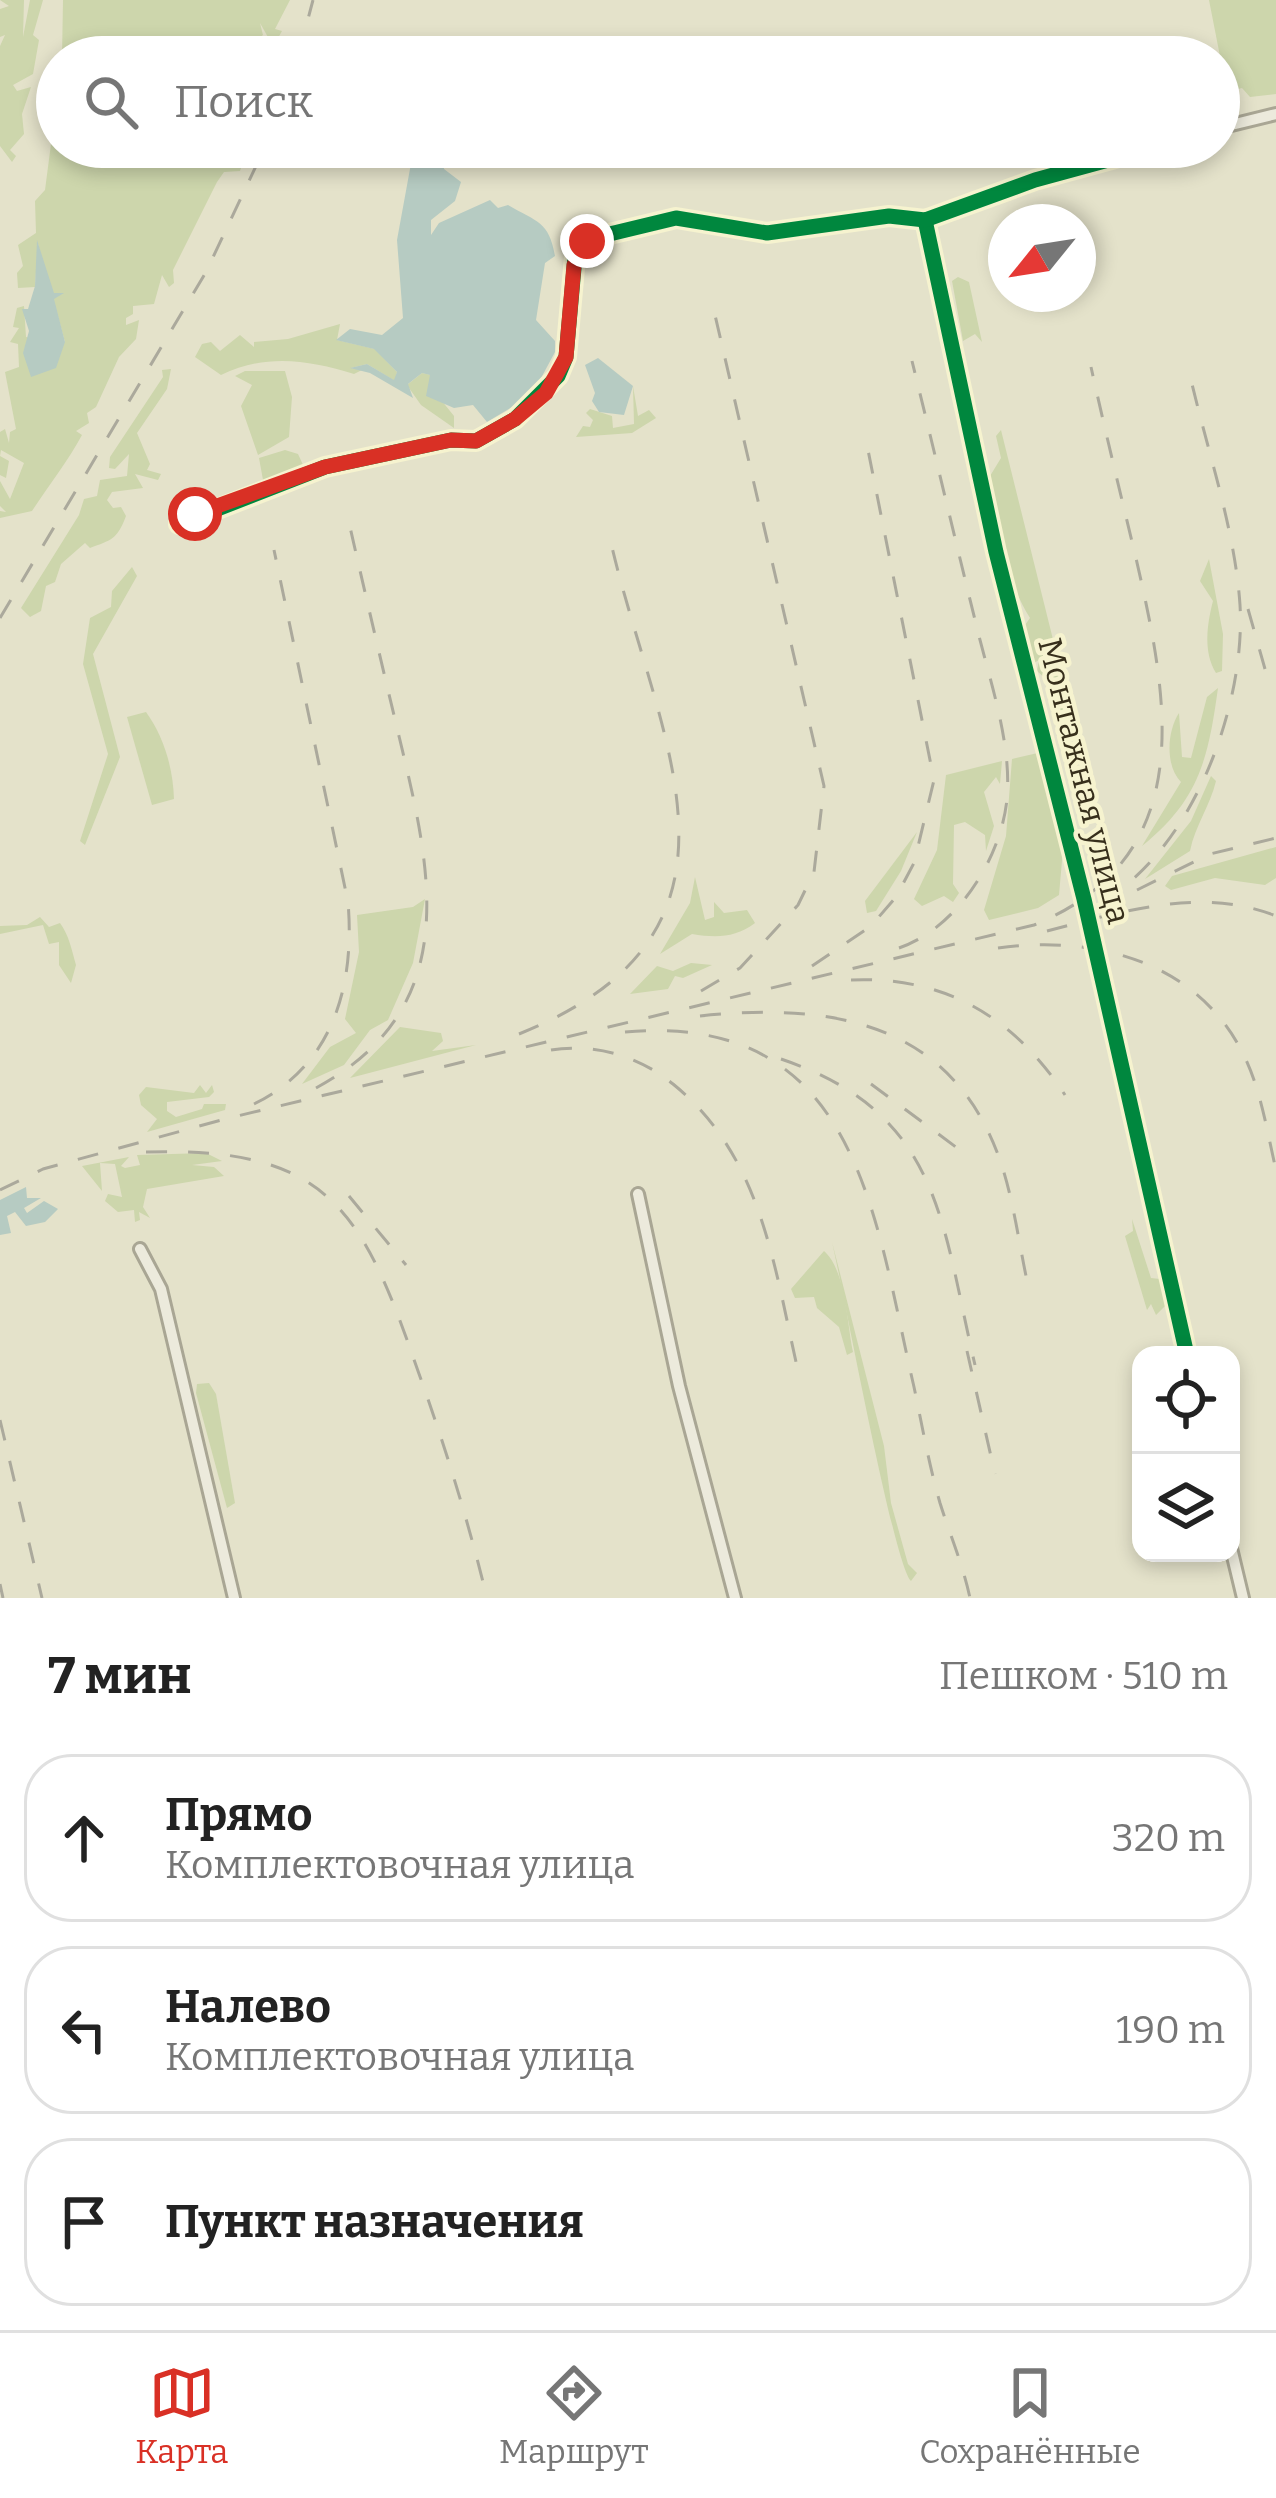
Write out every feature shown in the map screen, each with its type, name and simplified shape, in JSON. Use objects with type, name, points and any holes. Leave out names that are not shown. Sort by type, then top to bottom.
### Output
[{"type":"street","points":[[1240,123],[1276,114]]},
{"type":"street","points":[[179,524],[325,467],[451,440],[476,441],[515,419],[558,376],[566,357],[575,257],[593,238],[676,218],[767,233],[890,216],[925,220],[1079,168]]},
{"type":"street","name":"Монтажная улица","points":[[925,220],[996,552],[1084,899],[1185,1346]]},
{"type":"street","points":[[638,1194],[680,1386],[735,1598]]},
{"type":"street","points":[[140,1249],[161,1289],[234,1598]]},
{"type":"street","points":[[1234,1562],[1243,1598]]},
{"type":"green space","points":[[0,0],[24,0],[23,37],[30,0],[43,0],[33,35],[33,74],[13,85],[17,91],[31,87],[22,114],[24,134],[10,150],[16,156],[12,162],[0,146],[0,46],[5,35],[0,37],[0,9],[9,6]]},
{"type":"green space","points":[[63,0],[290,0],[275,29],[282,31],[279,36],[267,36],[260,23],[262,36],[62,36]]},
{"type":"green space","points":[[1209,0],[1276,0],[1276,94],[1250,97],[1240,89],[1240,36],[1216,36]]},
{"type":"green space","points":[[48,168],[241,168],[224,172],[217,182],[173,270],[174,283],[169,287],[162,275],[154,304],[133,306],[126,325],[139,320],[136,339],[119,357],[96,407],[87,413],[89,423],[76,431],[82,435],[32,511],[0,518],[0,511],[6,512],[0,506],[0,481],[10,499],[24,463],[1,450],[0,456],[0,432],[5,429],[9,443],[10,432],[16,429],[5,372],[19,367],[18,344],[10,342],[19,328],[13,327],[17,308],[24,306],[26,337],[65,342],[38,244],[35,287],[18,288],[17,273],[23,266],[18,245],[36,233],[35,201],[45,190]]},
{"type":"green space","points":[[958,277],[969,282],[982,342],[975,334],[963,341],[952,281]]},
{"type":"green space","points":[[340,324],[337,340],[375,349],[397,372],[395,381],[367,364],[351,368],[362,370],[354,374],[288,361],[254,364],[221,375],[195,357],[202,344],[211,342],[220,351],[240,335],[254,347],[254,342],[288,339]]},
{"type":"green space","points":[[171,369],[167,389],[137,433],[150,464],[147,470],[161,474],[158,480],[135,474],[143,488],[112,492],[107,500],[113,508],[121,507],[126,516],[120,530],[90,548],[85,543],[61,564],[55,582],[46,586],[41,611],[30,617],[21,608],[79,515],[84,499],[97,496],[100,480],[127,476],[129,454],[115,469],[109,468],[110,457],[163,377],[162,370]]},
{"type":"green space","points":[[245,371],[285,371],[292,397],[289,437],[258,455],[241,406],[252,385],[235,376]]},
{"type":"green space","points":[[422,373],[431,375],[429,385],[454,416],[454,428],[421,405],[407,385]]},
{"type":"green space","points":[[633,386],[638,416],[649,410],[656,418],[632,433],[576,437],[583,426],[590,427],[593,420],[586,413],[590,409],[612,416],[613,428],[634,424]]},
{"type":"green space","points":[[1001,430],[1074,724],[1070,726],[1059,709],[1059,691],[1037,671],[1039,660],[1032,664],[1025,625],[1030,618],[1004,550],[990,476],[1001,458],[996,436]]},
{"type":"green space","points":[[285,450],[298,454],[304,467],[263,480],[259,458]]},
{"type":"green space","points":[[0,456],[9,461],[6,478],[0,475]]},
{"type":"green space","points":[[1209,559],[1223,634],[1222,671],[1216,673],[1208,647],[1213,601],[1200,581]]},
{"type":"green space","points":[[132,567],[137,576],[93,654],[120,757],[85,845],[80,841],[108,754],[83,664],[90,618],[111,607],[112,591]]},
{"type":"green space","points":[[1218,688],[1198,777],[1177,812],[1142,846],[1181,782],[1170,758],[1175,720],[1179,713],[1182,757],[1191,758],[1207,697]]},
{"type":"green space","points":[[146,712],[166,753],[174,799],[152,805],[127,717]]},
{"type":"green space","points":[[1042,752],[1063,849],[1059,895],[1038,908],[989,920],[984,910],[1006,836],[1012,759]]},
{"type":"green space","points":[[1002,761],[1000,784],[996,777],[984,792],[994,826],[986,851],[985,835],[965,822],[954,825],[953,884],[959,893],[953,902],[944,896],[922,906],[914,899],[937,850],[946,775]]},
{"type":"green space","points":[[1211,776],[1216,781],[1190,851],[1145,879],[1191,821]]},
{"type":"green space","points":[[917,832],[901,871],[876,911],[867,913],[865,901]]},
{"type":"green space","points":[[1276,847],[1276,878],[1265,885],[1215,878],[1171,890],[1165,886],[1172,876]]},
{"type":"green space","points":[[695,877],[705,920],[714,917],[714,902],[724,913],[747,910],[755,923],[725,936],[692,934],[660,954],[690,903]]},
{"type":"green space","points":[[425,899],[413,963],[388,1020],[370,1030],[344,1065],[302,1084],[330,1047],[356,1033],[345,1019],[359,952],[357,915],[413,907]]},
{"type":"green space","points":[[40,917],[49,927],[60,923],[66,933],[76,965],[71,983],[59,965],[59,942],[49,944],[43,925],[0,934],[0,926],[27,925]]},
{"type":"green space","points":[[691,963],[712,965],[683,978],[675,976],[668,989],[630,994],[657,966],[673,971]]},
{"type":"green space","points":[[400,1027],[441,1033],[443,1041],[432,1051],[476,1045],[350,1078]]},
{"type":"green space","points":[[200,1085],[206,1093],[212,1085],[214,1092],[209,1097],[167,1102],[167,1111],[176,1117],[202,1109],[204,1104],[226,1104],[225,1110],[147,1132],[157,1119],[141,1105],[139,1095],[146,1087],[194,1093]]},
{"type":"green space","points":[[206,1153],[222,1161],[192,1165],[214,1167],[224,1176],[147,1189],[143,1207],[150,1218],[139,1212],[140,1220],[135,1222],[134,1210],[118,1212],[105,1201],[108,1194],[122,1197],[115,1164],[100,1163],[102,1191],[82,1166],[129,1157],[121,1166],[125,1168],[140,1165],[137,1155]]},
{"type":"green space","points":[[1132,1219],[1151,1278],[1160,1279],[1166,1305],[1156,1315],[1151,1304],[1147,1310],[1125,1236],[1133,1231]]},
{"type":"green space","points":[[832,1242],[884,1446],[891,1503],[908,1564],[917,1573],[911,1581],[881,1479]]},
{"type":"green space","points":[[824,1251],[837,1271],[844,1298],[853,1352],[847,1355],[839,1327],[817,1308],[814,1297],[795,1298],[791,1289]]},
{"type":"green space","points":[[209,1383],[216,1394],[235,1503],[227,1508],[196,1393],[197,1384]]},
{"type":"shaded area","points":[[410,168],[444,168],[461,182],[455,201],[431,220],[431,235],[439,223],[490,200],[498,208],[508,205],[545,229],[555,256],[545,263],[536,320],[555,341],[555,352],[532,395],[487,422],[473,405],[454,408],[426,396],[430,375],[422,373],[408,384],[413,398],[370,373],[350,368],[367,364],[394,380],[397,372],[374,349],[336,340],[350,329],[382,335],[403,318],[397,240]]},
{"type":"shaded area","points":[[37,240],[54,293],[64,293],[54,299],[65,342],[56,368],[31,377],[23,353],[29,331],[22,309],[28,309],[35,286]]},
{"type":"shaded area","points":[[598,358],[633,386],[624,415],[599,412],[592,401],[595,393],[585,365]]},
{"type":"shaded area","points":[[26,1187],[27,1198],[41,1198],[24,1208],[27,1213],[44,1201],[58,1209],[45,1222],[26,1226],[15,1212],[7,1216],[11,1233],[0,1235],[0,1200]]},
{"type":"railway","points":[[304,36],[313,0]]},
{"type":"railway","points":[[0,618],[206,272],[255,168]]},
{"type":"railway","points":[[701,991],[740,968],[798,905],[814,872],[824,786],[715,315]]},
{"type":"railway","points":[[899,948],[940,925],[972,888],[996,845],[1008,778],[999,713],[912,361]]},
{"type":"railway","points":[[0,1190],[43,1169],[225,1119],[1034,925],[1088,895],[1125,858],[1148,815],[1160,767],[1162,716],[1147,608],[1091,367]]},
{"type":"railway","points":[[1101,902],[1133,879],[1187,812],[1223,730],[1234,687],[1239,645],[1237,576],[1189,371]]},
{"type":"railway","points":[[812,966],[871,926],[896,897],[914,863],[934,780],[867,445]]},
{"type":"railway","points":[[316,1088],[364,1055],[397,1017],[417,976],[426,931],[420,834],[348,518]]},
{"type":"railway","points":[[519,1034],[599,991],[648,942],[673,885],[679,824],[670,758],[611,543]]},
{"type":"railway","points":[[254,1104],[303,1068],[321,1045],[334,1019],[348,963],[348,902],[274,550]]},
{"type":"railway","points":[[1248,609],[1265,669]]},
{"type":"railway","points":[[1137,890],[1210,854],[1276,838]]},
{"type":"railway","points":[[1047,931],[1132,910],[1190,903],[1248,907],[1276,916]]},
{"type":"railway","points":[[998,948],[1078,947],[1116,954],[1152,966],[1185,985],[1213,1010],[1236,1042],[1258,1091],[1276,1170]]},
{"type":"railway","points":[[851,980],[917,985],[974,1007],[1023,1044],[1065,1095]]},
{"type":"railway","points":[[700,1016],[792,1013],[835,1018],[876,1029],[914,1047],[947,1073],[975,1107],[997,1152],[1030,1294]]},
{"type":"railway","points":[[625,1032],[703,1034],[763,1055],[808,1090],[842,1138],[885,1256],[932,1474],[970,1598]]},
{"type":"railway","points":[[551,1050],[584,1048],[631,1059],[660,1074],[703,1113],[727,1145],[760,1217],[799,1375]]},
{"type":"railway","points":[[781,1059],[834,1082],[874,1109],[904,1142],[941,1219],[975,1365]]},
{"type":"railway","points":[[871,1084],[972,1159]]},
{"type":"railway","points":[[146,1152],[208,1153],[258,1161],[298,1177],[330,1200],[356,1230],[378,1269],[418,1371],[456,1483],[487,1598]]},
{"type":"railway","points":[[349,1196],[406,1265]]},
{"type":"railway","points":[[967,1351],[995,1474]]},
{"type":"railway","points":[[0,1420],[42,1598]]},
{"type":"railway","points":[[0,1584],[3,1598]]},
{"type":"cycle path","points":[[179,524],[325,467],[451,440],[476,441],[515,419],[558,376],[566,357],[575,257],[593,238],[676,218],[767,233],[889,216],[925,220],[1079,168]]},
{"type":"cycle path","points":[[925,220],[996,552],[1084,899],[1185,1346]]},
{"type":"route","points":[[195,514],[325,467],[451,440],[476,441],[531,408],[558,376],[566,357],[574,265],[587,241]]}]
